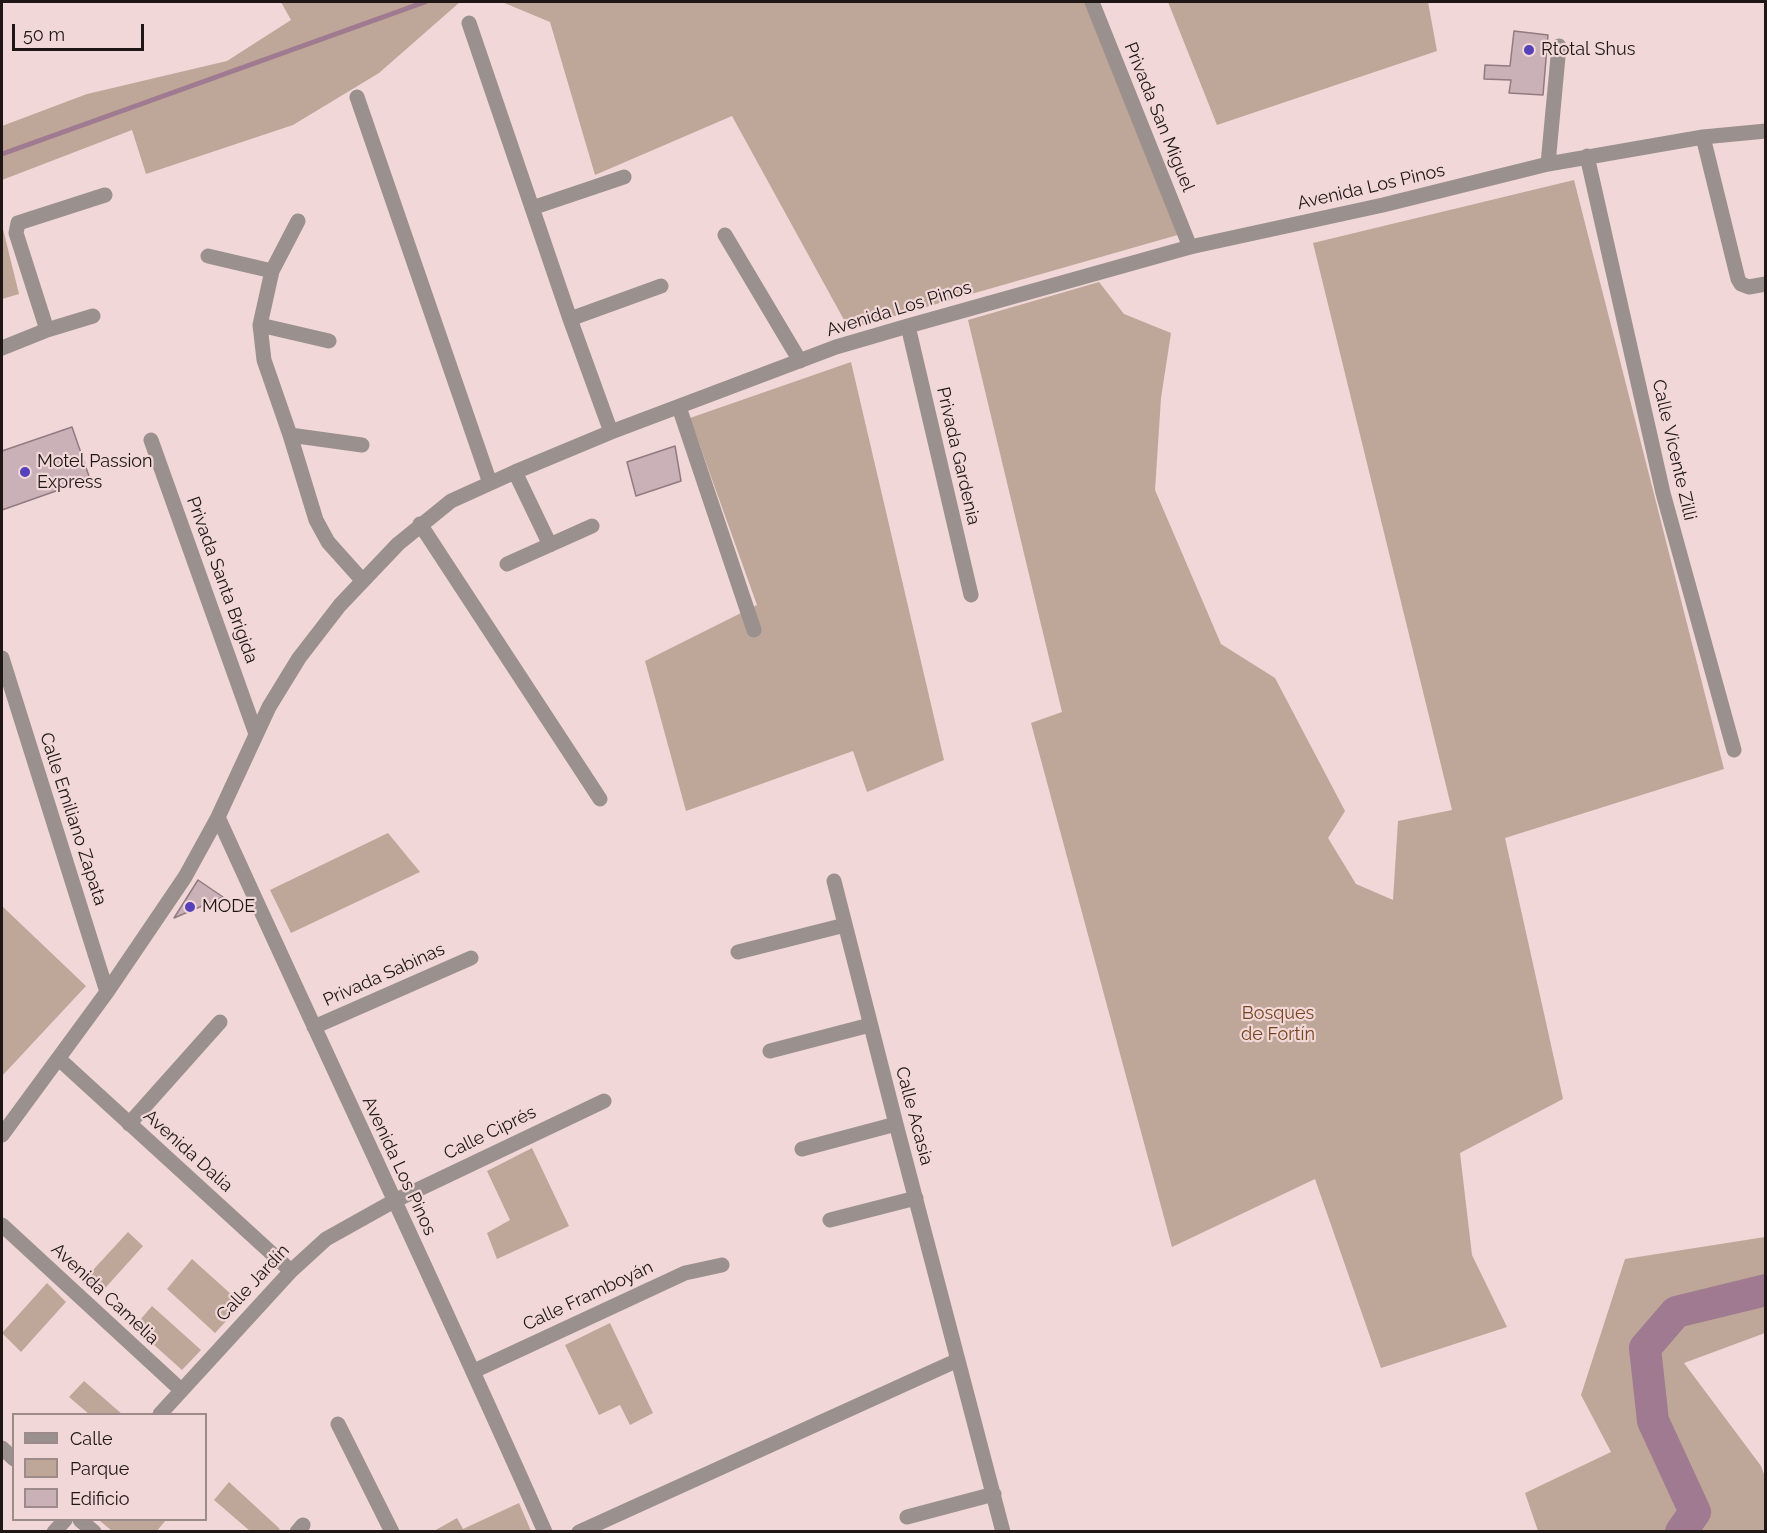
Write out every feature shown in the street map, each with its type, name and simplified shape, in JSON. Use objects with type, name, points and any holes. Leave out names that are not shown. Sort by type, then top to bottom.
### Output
[{"type":"street","name":"Privada San Miguel","points":[[1092,2],[1190,247]]},
{"type":"street","points":[[469,23],[570,320],[611,432]]},
{"type":"street","points":[[1548,164],[1558,46]]},
{"type":"street","points":[[357,97],[490,483]]},
{"type":"street","name":"Avenida Los Pinos","points":[[2,1135],[107,992],[185,877],[218,817],[256,734],[299,658],[362,580],[398,544],[450,501],[611,432],[836,347],[908,326],[1190,247],[1383,205],[1548,164],[1703,137],[1766,130]]},
{"type":"street","points":[[1703,137],[1738,279],[1741,284],[1749,287],[1766,284]]},
{"type":"street","name":"Calle Vicente Zilli","points":[[1587,156],[1663,494],[1734,750]]},
{"type":"street","points":[[532,208],[624,177]]},
{"type":"street","points":[[47,330],[16,228],[18,224],[105,195]]},
{"type":"street","points":[[298,221],[272,271],[260,326],[264,360],[316,520],[328,542],[362,580]]},
{"type":"street","points":[[725,235],[800,361]]},
{"type":"street","points":[[208,256],[272,271]]},
{"type":"street","points":[[570,320],[661,286]]},
{"type":"street","points":[[2,348],[47,330],[93,316]]},
{"type":"street","points":[[260,326],[329,341]]},
{"type":"street","name":"Privada Gardenia","points":[[908,326],[971,595]]},
{"type":"street","points":[[679,407],[754,630]]},
{"type":"street","points":[[290,435],[362,445]]},
{"type":"street","name":"Privada Santa Brigida","points":[[151,440],[256,734]]},
{"type":"street","points":[[515,472],[550,545]]},
{"type":"street","points":[[420,525],[600,799]]},
{"type":"street","points":[[507,564],[592,526]]},
{"type":"street","name":"Calle Emiliano Zapata","points":[[2,658],[107,992]]},
{"type":"street","name":"Avenida Los Pinos","points":[[218,817],[393,1201],[474,1371],[545,1532]]},
{"type":"street","name":"Calle Acasia","points":[[834,881],[1003,1532]]},
{"type":"street","points":[[738,952],[845,925]]},
{"type":"street","name":"Privada Sabinas","points":[[314,1027],[471,957]]},
{"type":"street","points":[[129,1124],[220,1023]]},
{"type":"street","points":[[770,1051],[870,1024]]},
{"type":"street","name":"Avenida Dalia","points":[[59,1059],[291,1271]]},
{"type":"street","name":"Calle Ciprés","points":[[393,1201],[604,1101]]},
{"type":"street","points":[[802,1149],[896,1124]]},
{"type":"street","points":[[830,1220],[916,1198]]},
{"type":"street","name":"Calle Jardín","points":[[161,1413],[309,1252],[326,1239],[393,1201]]},
{"type":"street","name":"Avenida Camelia","points":[[2,1225],[181,1390]]},
{"type":"street","name":"Calle Framboyán","points":[[474,1371],[684,1273],[722,1265]]},
{"type":"street","points":[[579,1532],[958,1360]]},
{"type":"street","points":[[338,1424],[392,1532]]},
{"type":"street","points":[[907,1517],[994,1494]]},
{"type":"street","points":[[81,1521],[94,1532]]},
{"type":"green space","points":[[281,2],[460,2],[379,73],[293,125],[146,174],[132,130],[2,180],[2,126],[87,94],[227,61],[291,20]]},
{"type":"green space","points":[[502,2],[1085,2],[1181,234],[849,329],[732,116],[595,175],[550,22]]},
{"type":"green space","points":[[1168,2],[1428,2],[1437,51],[1217,125]]},
{"type":"green space","name":"Bosques de Fortín","points":[[1574,180],[1724,769],[1505,838],[1563,1099],[1460,1153],[1472,1255],[1507,1327],[1381,1368],[1315,1179],[1172,1247],[1031,723],[1062,712],[968,320],[1099,282],[1124,314],[1171,333],[1161,398],[1155,490],[1221,644],[1275,678],[1345,811],[1328,838],[1356,884],[1393,900],[1398,821],[1452,810],[1313,243]]},
{"type":"green space","points":[[2,225],[19,294],[2,299]]},
{"type":"green space","points":[[851,362],[944,760],[867,792],[853,751],[686,811],[645,661],[757,605],[690,418]]},
{"type":"green space","points":[[388,833],[420,872],[291,933],[270,890]]},
{"type":"green space","points":[[2,906],[86,986],[2,1076]]},
{"type":"green space","points":[[532,1148],[569,1226],[497,1259],[487,1233],[510,1220],[487,1171]]},
{"type":"green space","points":[[128,1232],[143,1246],[98,1296],[82,1282]]},
{"type":"green space","points":[[1765,1237],[1765,1333],[1684,1363],[1761,1466],[1765,1477],[1765,1531],[1538,1531],[1525,1493],[1611,1452],[1581,1395],[1625,1259]]},
{"type":"green space","points":[[192,1259],[242,1304],[215,1333],[167,1289]]},
{"type":"green space","points":[[47,1283],[66,1302],[21,1352],[2,1333]]},
{"type":"green space","points":[[152,1306],[201,1350],[182,1370],[134,1327]]},
{"type":"green space","points":[[610,1323],[653,1413],[630,1425],[620,1405],[599,1415],[565,1345]]},
{"type":"green space","points":[[84,1381],[121,1413],[88,1413],[69,1397]]},
{"type":"green space","points":[[229,1482],[280,1529],[250,1531],[214,1500]]},
{"type":"green space","points":[[519,1503],[531,1531],[434,1531],[457,1518],[463,1529]]},
{"type":"green space","points":[[100,1521],[165,1521],[156,1532],[112,1531]]},
{"type":"building","name":"Rtotal Shus","points":[[1514,31],[1548,35],[1543,95],[1509,93],[1511,80],[1484,79],[1485,65],[1510,66]]},
{"type":"building","points":[[72,427],[90,479],[2,510],[2,451]]},
{"type":"building","points":[[675,446],[681,481],[636,496],[627,462]]},
{"type":"building","name":"MODE","points":[[198,880],[223,897],[174,918]]},
{"type":"waterway","points":[[2,154],[425,2]]},
{"type":"waterway","points":[[1681,1532],[1695,1512],[1653,1421],[1645,1348],[1676,1312],[1766,1290]]},
{"type":"place","name":"Rtotal Shus","points":[[1529,50]]},
{"type":"place","name":"Motel Passion Express","points":[[25,472]]},
{"type":"place","name":"MODE","points":[[190,907]]}]
